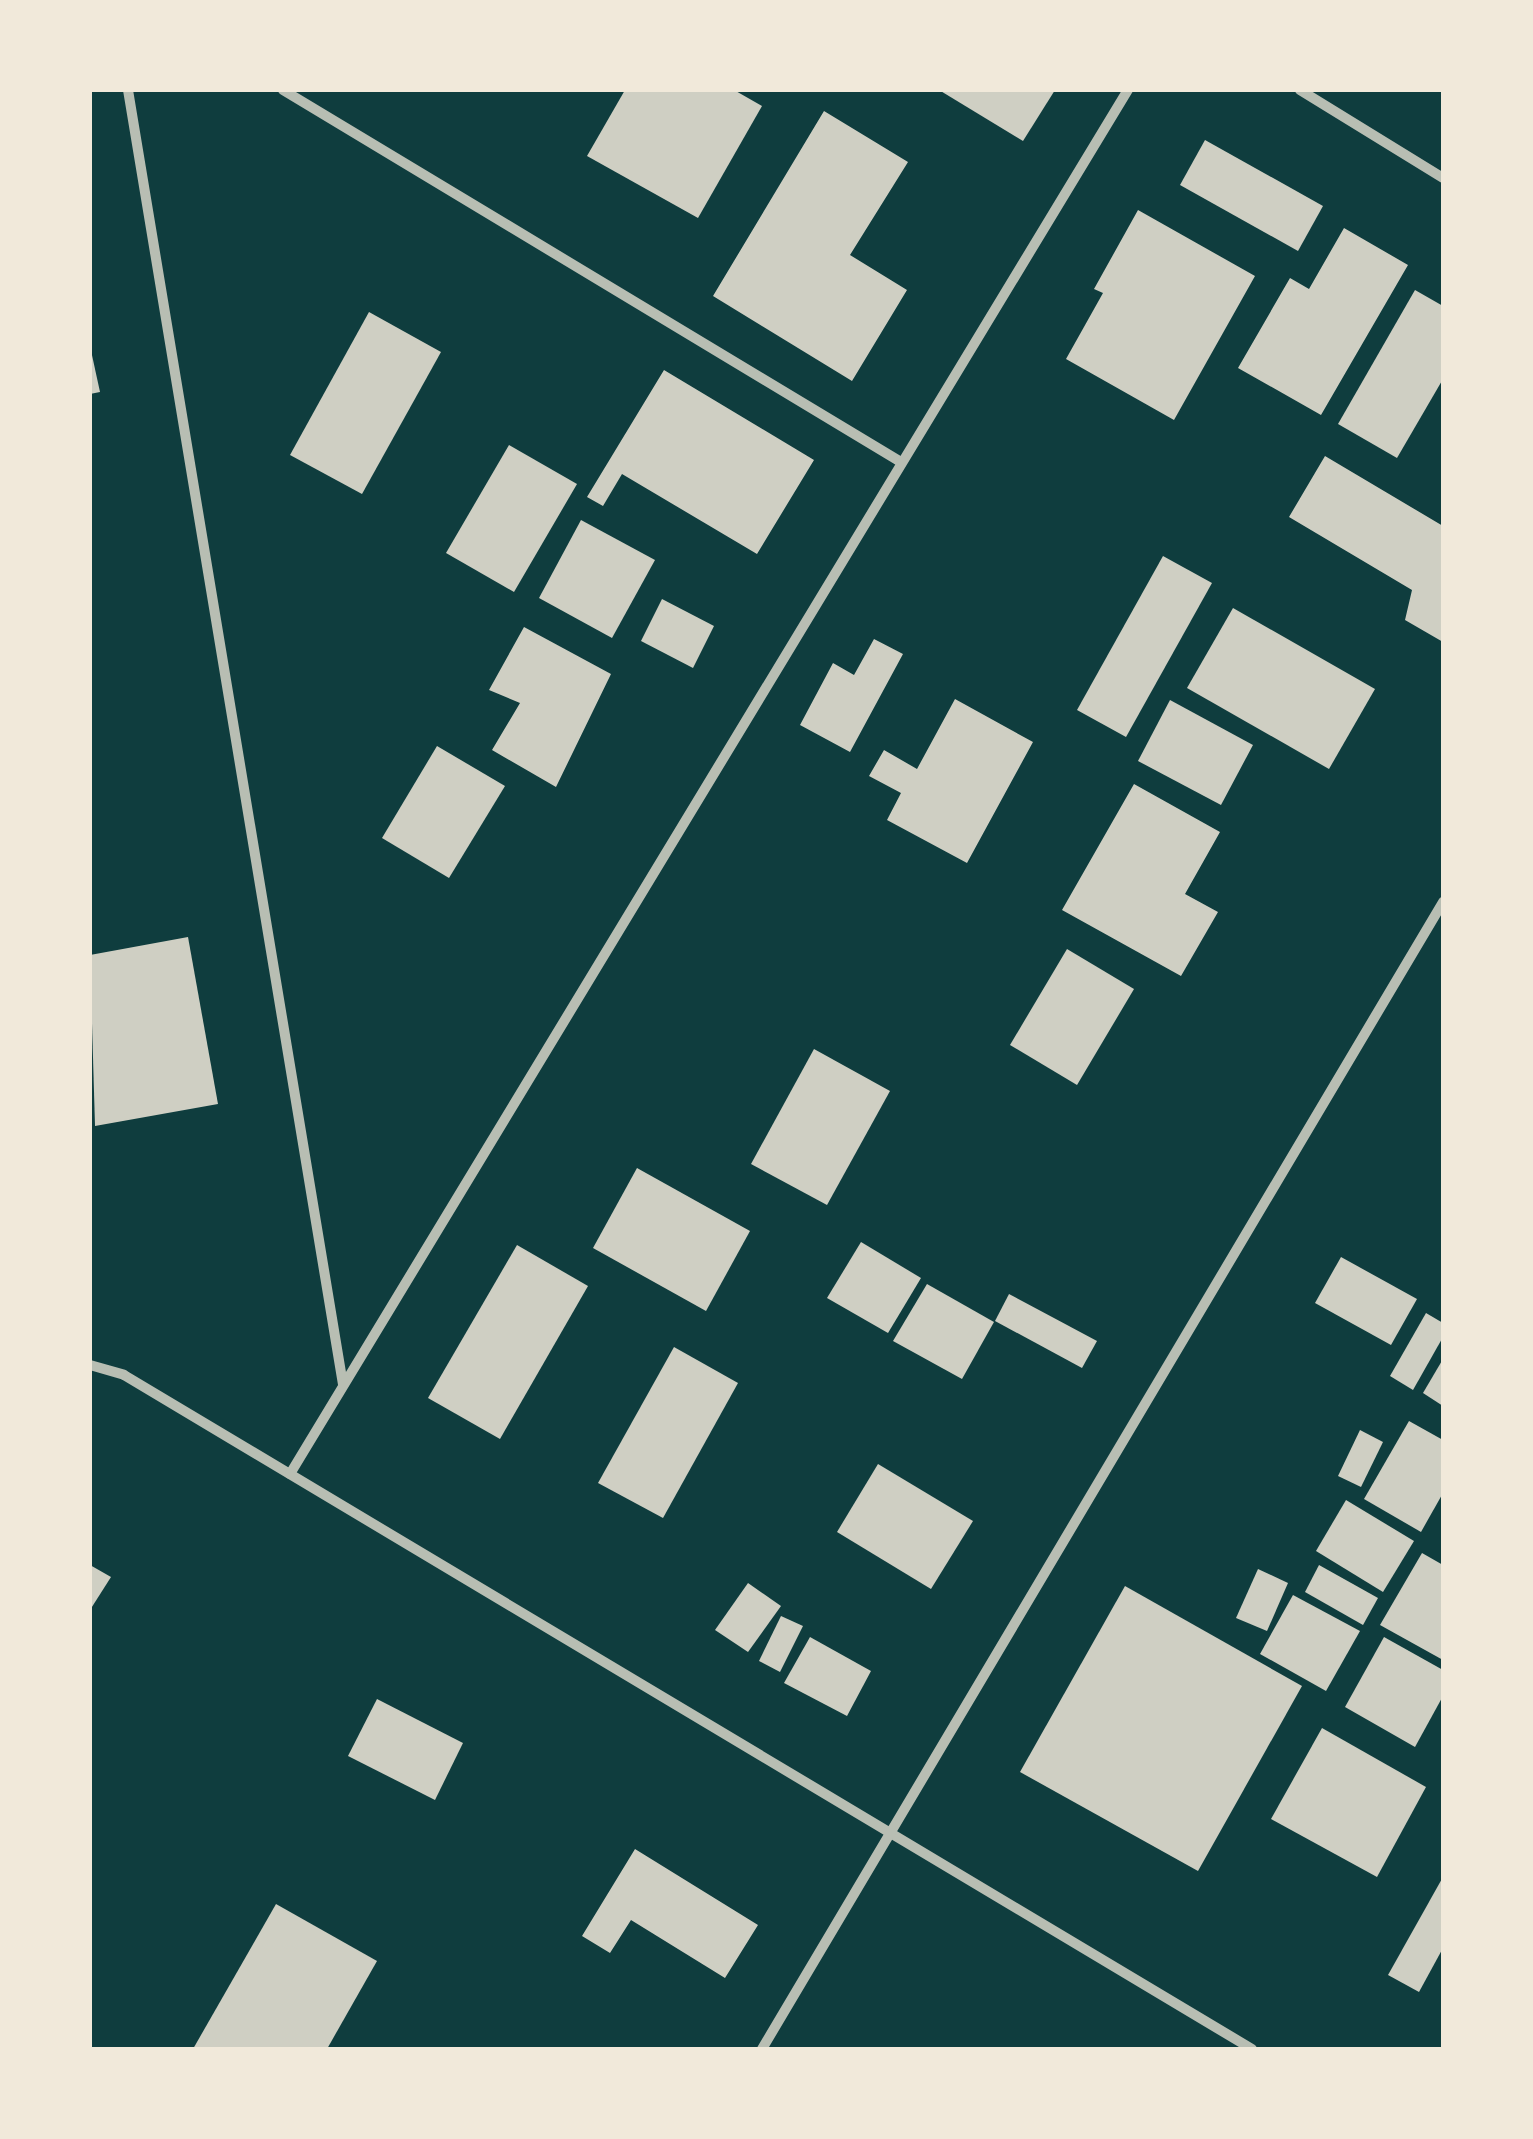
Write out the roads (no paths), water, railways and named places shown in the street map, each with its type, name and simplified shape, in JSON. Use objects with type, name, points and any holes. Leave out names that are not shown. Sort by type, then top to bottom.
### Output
[{"type":"street","points":[[128,90],[343,1384]]},
{"type":"street","points":[[284,90],[901,462]]},
{"type":"street","points":[[290,1474],[1128,90]]},
{"type":"street","points":[[1300,90],[1443,178]]},
{"type":"street","points":[[762,2049],[1443,902]]},
{"type":"street","points":[[90,1365],[124,1374],[1252,2049]]}]
